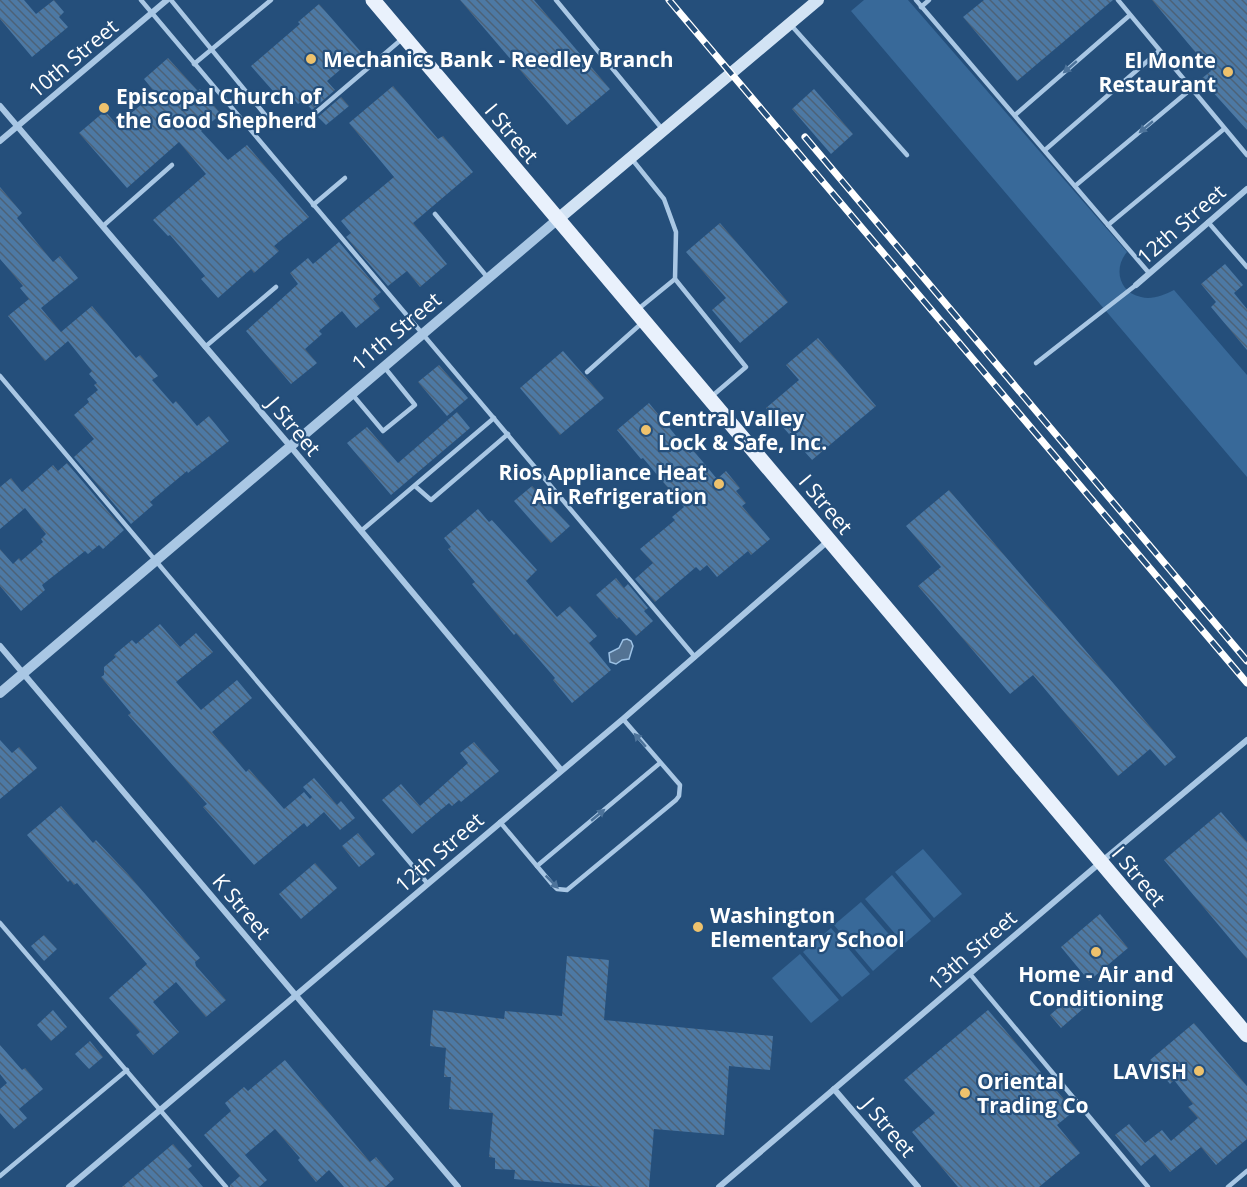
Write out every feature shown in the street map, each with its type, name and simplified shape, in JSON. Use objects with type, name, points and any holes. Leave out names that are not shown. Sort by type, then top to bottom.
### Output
[{"type":"main road","name":"I Street","points":[[373,0],[1247,1035]]},
{"type":"main road","name":"11th Street","points":[[558,219],[818,0]]},
{"type":"street","name":"10th Street","points":[[0,141],[169,0]]},
{"type":"street","name":"J Street","points":[[0,106],[291,447],[561,770]]},
{"type":"street","name":"12th Street","points":[[1136,285],[1247,189]]},
{"type":"street","name":"11th Street","points":[[0,693],[558,219]]},
{"type":"street","name":"12th Street","points":[[69,1187],[695,657],[828,540]]},
{"type":"street","name":"K Street","points":[[0,646],[458,1187]]},
{"type":"street","name":"13th Street","points":[[719,1187],[1247,740]]},
{"type":"street","name":"J Street","points":[[834,1089],[918,1187]]},
{"type":"lane","points":[[141,0],[695,657]]},
{"type":"lane","points":[[169,0],[272,122],[278,125],[293,127],[306,121],[404,37]]},
{"type":"lane","points":[[194,64],[271,0]]},
{"type":"lane","points":[[556,0],[663,131]]},
{"type":"lane","points":[[916,0],[1149,273]]},
{"type":"lane","points":[[921,6],[929,0]]},
{"type":"lane","points":[[1118,0],[1247,155]]},
{"type":"lane","points":[[1015,115],[1130,15]]},
{"type":"lane","points":[[790,24],[907,154]]},
{"type":"lane","points":[[1045,150],[1159,51]]},
{"type":"lane","points":[[1075,186],[1191,89]]},
{"type":"lane","points":[[1108,225],[1224,129]]},
{"type":"lane","points":[[630,158],[664,199],[676,232],[675,279],[746,367],[709,399]]},
{"type":"lane","points":[[103,226],[172,165]]},
{"type":"lane","points":[[314,205],[345,178]]},
{"type":"lane","points":[[435,214],[488,278]]},
{"type":"lane","points":[[1208,222],[1247,267]]},
{"type":"lane","points":[[587,372],[675,279]]},
{"type":"lane","points":[[1036,363],[1136,285]]},
{"type":"lane","points":[[205,347],[276,287]]},
{"type":"lane","points":[[352,394],[383,431],[415,405],[384,366]]},
{"type":"lane","points":[[0,376],[428,884]]},
{"type":"lane","points":[[361,531],[494,418]]},
{"type":"lane","points":[[415,486],[431,500],[508,435]]},
{"type":"lane","points":[[500,822],[557,889],[567,890],[676,800],[680,796],[680,785],[622,719]]},
{"type":"lane","points":[[537,866],[660,763]]},
{"type":"lane","points":[[0,923],[226,1187]]},
{"type":"lane","points":[[970,974],[1148,1187]]},
{"type":"lane","points":[[0,1176],[127,1070]]},
{"type":"lane","points":[[1228,1187],[1247,1171]]},
{"type":"shaded area","points":[[864,0],[908,0],[1127,252],[1119,272],[1123,285],[1128,291],[1134,295],[1149,298],[1174,290],[1247,375],[1247,477],[851,11]]},
{"type":"shaded area","points":[[627,639],[633,646],[629,659],[616,664],[610,662],[609,653],[619,648],[623,640]]},
{"type":"shaded area","points":[[923,849],[962,894],[934,918],[895,872]]},
{"type":"shaded area","points":[[892,875],[931,921],[904,944],[865,899]]},
{"type":"shaded area","points":[[861,902],[900,947],[873,971],[834,925]]},
{"type":"shaded area","points":[[831,928],[870,974],[842,997],[803,952]]},
{"type":"shaded area","points":[[800,954],[839,1000],[811,1023],[772,978]]},
{"type":"building","points":[[0,0],[24,0],[36,14],[54,0],[64,12],[59,17],[68,27],[32,57],[0,19]]},
{"type":"building","points":[[460,0],[534,0],[610,89],[567,125]]},
{"type":"building","points":[[984,0],[1113,0],[1017,81],[963,17]]},
{"type":"building","name":"El Monte Restaurant","points":[[1152,0],[1247,0],[1247,130],[1201,79],[1211,71]]},
{"type":"building","points":[[319,4],[361,52],[327,81],[335,90],[312,110],[303,100],[298,104],[287,92],[280,99],[251,66],[300,24],[298,22]]},
{"type":"building","points":[[168,58],[198,91],[200,89],[221,114],[201,131],[228,160],[247,145],[309,217],[274,246],[279,251],[254,273],[251,269],[218,298],[201,279],[205,276],[170,235],[168,236],[153,220],[206,174],[179,142],[127,188],[79,133],[105,111],[117,125],[155,93],[144,79]]},
{"type":"building","points":[[393,86],[438,139],[443,136],[473,172],[413,223],[447,264],[420,287],[407,271],[388,286],[346,237],[351,233],[341,221],[394,177],[349,123]]},
{"type":"building","points":[[814,89],[853,134],[831,154],[792,109]]},
{"type":"building","points":[[341,97],[349,106],[326,125],[318,117]]},
{"type":"building","points":[[0,187],[22,213],[17,218],[53,262],[60,256],[78,278],[41,308],[61,332],[92,306],[136,358],[140,355],[158,376],[152,380],[173,404],[176,401],[197,426],[209,416],[229,441],[188,473],[187,471],[150,502],[153,505],[131,524],[74,457],[94,439],[74,415],[89,402],[87,399],[98,390],[94,385],[97,383],[89,374],[92,371],[68,341],[45,361],[8,316],[29,299],[20,288],[23,286],[0,259]]},
{"type":"building","points":[[720,223],[788,302],[740,343],[712,310],[726,298],[686,252]]},
{"type":"building","points":[[339,242],[381,292],[373,299],[380,308],[356,328],[342,311],[319,331],[322,334],[305,349],[317,363],[291,384],[246,331],[298,284],[290,273],[308,258],[313,264]]},
{"type":"building","points":[[1225,264],[1243,285],[1234,293],[1247,309],[1247,350],[1211,307],[1216,302],[1201,284]]},
{"type":"building","points":[[818,338],[876,406],[812,460],[766,408],[799,380],[786,365]]},
{"type":"building","points":[[563,351],[604,398],[560,435],[520,388]]},
{"type":"building","points":[[439,365],[468,398],[447,416],[418,382]]},
{"type":"building","points":[[649,403],[690,453],[693,450],[717,479],[726,471],[740,488],[736,491],[746,503],[742,506],[770,539],[751,555],[748,551],[717,577],[707,565],[700,571],[696,567],[655,602],[635,579],[653,563],[640,549],[675,520],[672,517],[684,507],[617,430]]},
{"type":"building","points":[[457,412],[470,428],[391,495],[347,443],[367,427],[398,463]]},
{"type":"building","points":[[67,463],[124,530],[103,549],[99,545],[88,554],[85,551],[42,585],[45,590],[21,611],[0,586],[0,549],[13,564],[19,558],[21,561],[43,542],[41,539],[46,534],[25,508],[0,529],[0,487],[11,478],[22,492],[53,465],[58,471]]},
{"type":"building","points":[[532,486],[570,526],[551,543],[514,501]]},
{"type":"building","points":[[949,490],[1176,757],[1165,766],[1150,749],[1118,776],[1033,675],[1010,694],[918,586],[941,567],[906,526]]},
{"type":"building","points":[[478,509],[489,522],[492,520],[537,570],[526,581],[557,617],[570,606],[597,636],[589,643],[611,670],[572,703],[553,680],[555,678],[516,633],[514,635],[472,584],[475,582],[448,549],[451,547],[444,538]]},
{"type":"building","points":[[616,578],[624,588],[628,584],[648,608],[644,611],[653,621],[636,636],[596,595]]},
{"type":"building","points":[[160,624],[180,647],[196,633],[213,652],[176,682],[201,710],[237,680],[252,698],[212,732],[246,772],[249,769],[284,809],[304,792],[310,799],[312,797],[303,787],[314,778],[337,805],[341,801],[355,818],[340,830],[324,812],[307,827],[304,823],[254,865],[203,807],[207,804],[128,715],[131,713],[101,677],[104,675],[104,667],[116,657],[114,655],[132,640],[136,644]]},
{"type":"building","points":[[0,740],[12,753],[19,747],[37,768],[0,799]]},
{"type":"building","points":[[474,742],[499,771],[461,802],[459,800],[452,806],[449,803],[412,834],[382,800],[401,784],[420,806],[468,763],[460,753]]},
{"type":"building","points":[[61,806],[93,843],[96,840],[128,874],[200,958],[195,962],[196,966],[226,1000],[206,1017],[176,982],[153,1002],[179,1032],[153,1055],[136,1035],[140,1032],[109,998],[147,964],[77,883],[74,885],[70,880],[68,882],[27,835]]},
{"type":"building","points":[[1221,812],[1247,842],[1247,959],[1164,860]]},
{"type":"building","points":[[358,833],[375,854],[359,867],[342,846]]},
{"type":"building","points":[[315,863],[337,888],[301,919],[279,894]]},
{"type":"building","points":[[1100,914],[1128,948],[1089,981],[1061,947]]},
{"type":"building","points":[[44,935],[57,949],[44,961],[31,946]]},
{"type":"building","points":[[567,956],[609,960],[604,1020],[773,1036],[770,1070],[729,1066],[724,1135],[654,1129],[649,1187],[602,1187],[514,1179],[515,1170],[495,1169],[495,1158],[489,1157],[493,1113],[449,1109],[451,1077],[444,1077],[446,1048],[430,1046],[433,1010],[504,1019],[505,1011],[562,1016]]},
{"type":"building","points":[[1081,988],[1092,1001],[1061,1028],[1050,1015]]},
{"type":"building","points":[[53,1010],[67,1027],[51,1041],[37,1025]]},
{"type":"building","points":[[988,1010],[1074,1111],[1057,1125],[1080,1153],[1039,1187],[958,1187],[912,1132],[935,1113],[904,1080]]},
{"type":"building","points":[[1194,1023],[1247,1086],[1247,1139],[1216,1165],[1201,1147],[1170,1172],[1155,1154],[1141,1166],[1115,1135],[1129,1124],[1145,1143],[1162,1130],[1171,1141],[1198,1118],[1188,1107],[1193,1104],[1174,1080],[1170,1084],[1150,1060]]},
{"type":"building","points":[[90,1041],[103,1057],[89,1069],[75,1054]]},
{"type":"building","points":[[0,1045],[22,1070],[25,1068],[43,1089],[19,1109],[27,1118],[14,1129],[0,1113],[0,1089],[7,1083],[0,1074]]},
{"type":"building","points":[[285,1060],[370,1162],[376,1157],[394,1179],[385,1187],[344,1187],[329,1170],[316,1182],[298,1160],[300,1158],[275,1129],[245,1155],[267,1180],[259,1187],[230,1187],[240,1176],[204,1135],[231,1111],[225,1103],[244,1087],[248,1091]]},
{"type":"building","points":[[173,1144],[192,1166],[188,1169],[203,1187],[122,1187]]},
{"type":"railway","points":[[669,0],[1247,683]]},
{"type":"railway","points":[[805,137],[1247,661]]},
{"type":"place","name":"Mechanics Bank - Reedley Branch","points":[[311,59]]},
{"type":"place","name":"El Monte Restaurant","points":[[1228,72]]},
{"type":"place","name":"Episcopal Church of the Good Shepherd","points":[[104,108]]},
{"type":"place","name":"Central Valley Lock & Safe, Inc.","points":[[646,430]]},
{"type":"place","name":"Rios Appliance Heat Air Refrigeration","points":[[719,484]]},
{"type":"place","name":"Washington Elementary School","points":[[698,927]]},
{"type":"place","name":"Home - Air and Conditioning","points":[[1096,952]]},
{"type":"place","name":"LAVISH","points":[[1199,1071]]},
{"type":"place","name":"Oriental Trading Co","points":[[965,1093]]}]
